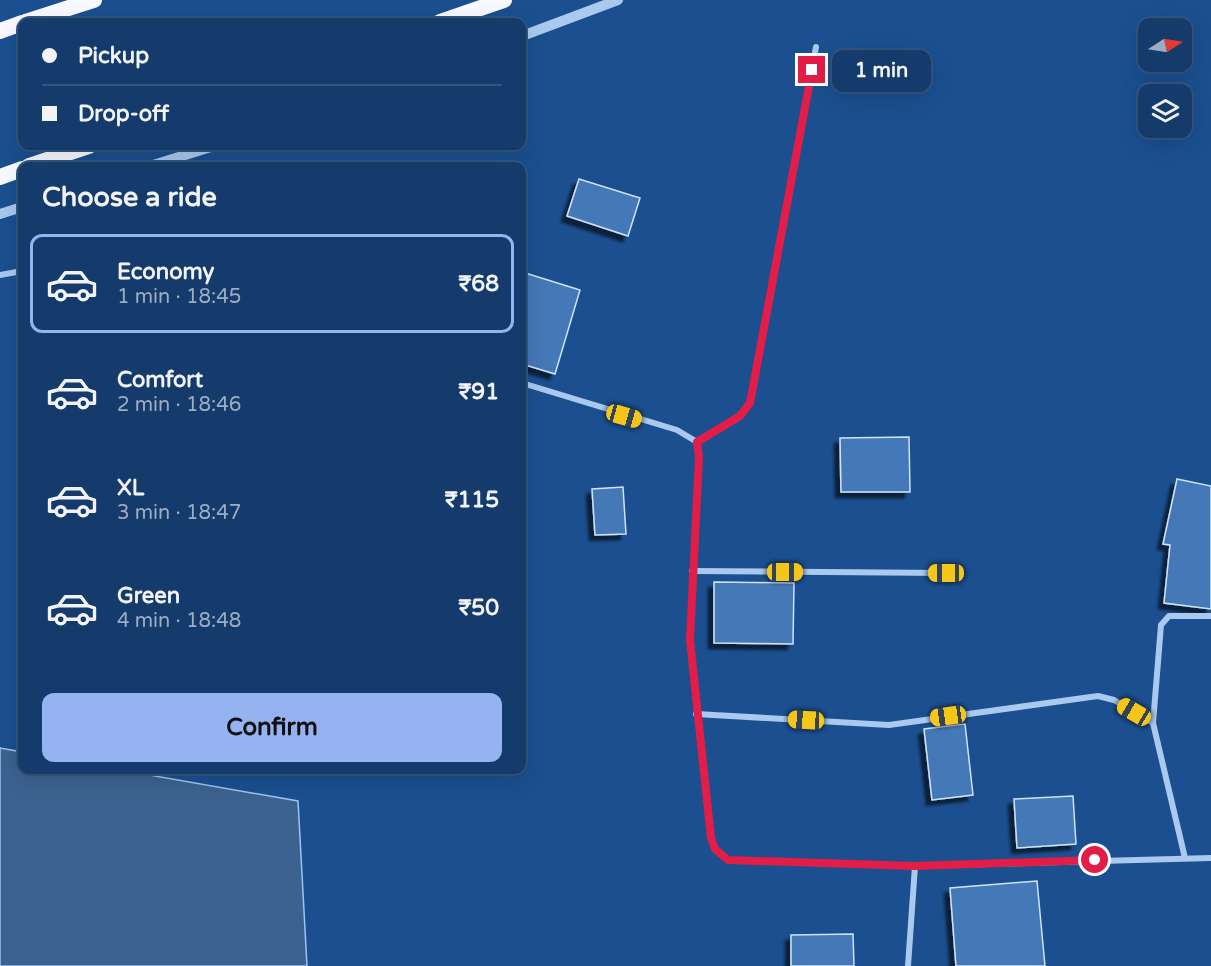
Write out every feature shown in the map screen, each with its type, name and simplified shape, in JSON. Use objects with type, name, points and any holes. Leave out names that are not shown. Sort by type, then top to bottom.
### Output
[{"type":"highway","points":[[39,18],[94,0]]},
{"type":"highway","points":[[452,18],[504,0]]},
{"type":"highway","points":[[0,31],[18,25]]},
{"type":"highway","points":[[41,162],[77,150]]},
{"type":"highway","points":[[0,177],[18,170]]},
{"type":"street","points":[[526,34],[618,0]]},
{"type":"street","points":[[697,442],[740,416],[750,403],[816,47]]},
{"type":"street","points":[[163,162],[201,150]]},
{"type":"street","points":[[0,214],[18,208]]},
{"type":"street","points":[[0,275],[18,272]]},
{"type":"street","points":[[526,384],[677,430],[697,442]]},
{"type":"street","points":[[697,442],[699,457],[690,640],[696,714],[711,838],[721,856],[728,860],[915,866],[1211,858]]},
{"type":"street","points":[[692,571],[946,573]]},
{"type":"street","points":[[1185,858],[1154,723],[1164,620],[1169,616],[1211,616]]},
{"type":"street","points":[[696,714],[890,724],[1098,696],[1114,700],[1154,723]]},
{"type":"street","points":[[908,966],[915,866]]},
{"type":"water","points":[[0,748],[18,751],[18,774],[144,774],[298,801],[307,966],[0,966]]},
{"type":"building","points":[[579,179],[640,198],[628,236],[567,216]]},
{"type":"building","points":[[526,273],[580,290],[555,374],[526,365]]},
{"type":"building","points":[[909,437],[910,492],[841,492],[840,438]]},
{"type":"building","points":[[1177,479],[1211,486],[1211,609],[1164,603],[1170,545],[1163,544]]},
{"type":"building","points":[[623,487],[626,534],[595,535],[592,489]]},
{"type":"building","points":[[714,582],[794,583],[793,644],[714,643]]},
{"type":"building","points":[[965,724],[973,795],[932,800],[924,729]]},
{"type":"building","points":[[1073,796],[1076,844],[1017,848],[1014,799]]},
{"type":"building","points":[[1037,881],[1045,966],[956,966],[950,888]]},
{"type":"building","points":[[853,934],[854,966],[791,966],[791,935]]},
{"type":"route","points":[[812,70],[750,403],[740,416],[697,442],[699,457],[690,640],[696,714],[711,838],[715,849],[728,860],[915,866],[1095,860]]}]
